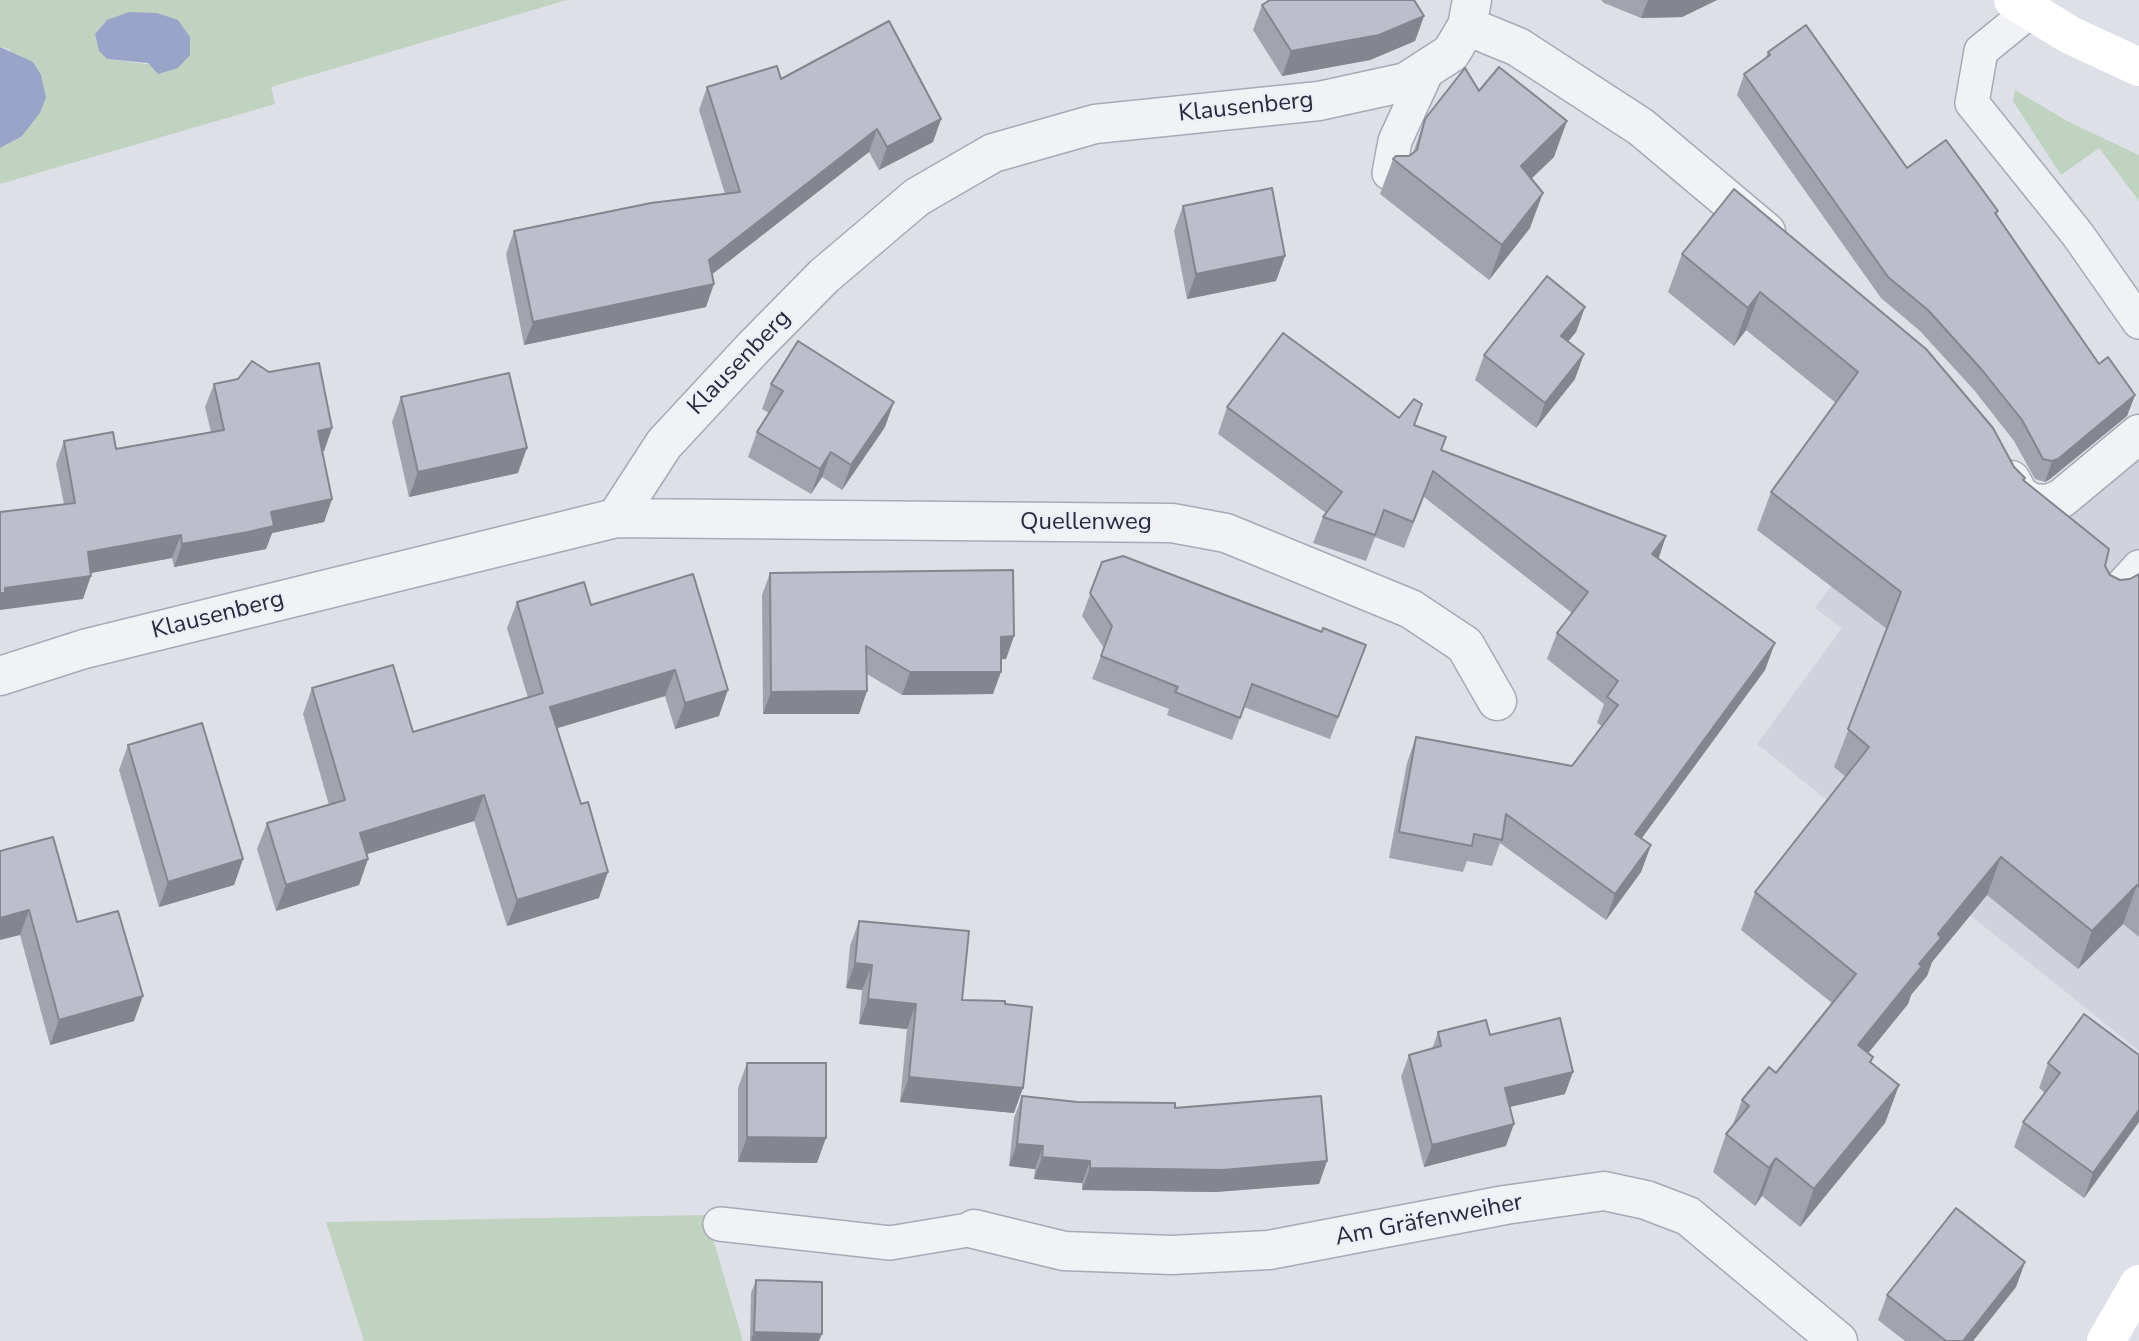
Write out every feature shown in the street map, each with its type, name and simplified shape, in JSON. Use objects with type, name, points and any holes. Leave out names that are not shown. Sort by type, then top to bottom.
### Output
[{"type":"main road","points":[[2022,6],[2070,35],[2139,67]]},
{"type":"main road","points":[[2070,35],[2139,39]]},
{"type":"main road","points":[[2106,1341],[2139,1284]]},
{"type":"street","name":"Klausenberg","points":[[0,676],[84,649],[616,518],[664,444],[824,276],[917,197],[993,153],[1095,124],[1318,101],[1406,82],[1451,53],[1469,13],[1641,127],[1788,250]]},
{"type":"street","points":[[1997,454],[2019,495],[2032,503],[2049,504],[2062,498],[2139,434]]},
{"type":"street","name":"Quellenweg","points":[[616,518],[1172,523],[1226,533],[1411,609],[1465,645],[1497,701]]},
{"type":"street","name":"Am Gräfenweiher","points":[[974,1229],[1064,1251],[1172,1255],[1269,1250],[1505,1205],[1604,1191],[1646,1200],[1688,1216],[1838,1341]]},
{"type":"lane","points":[[2022,6],[1981,51],[1972,103],[2078,235],[2139,322]]},
{"type":"lane","points":[[1389,173],[1395,141],[1428,69]]},
{"type":"lane","points":[[2110,599],[2139,567]]},
{"type":"lane","points":[[720,1224],[890,1243],[974,1229]]},
{"type":"shaded area","points":[[1957,416],[2009,501],[2139,455],[2139,1051],[1757,744],[1842,628],[1815,608]]},
{"type":"green space","points":[[0,0],[567,0],[271,87],[275,104],[0,184],[0,148],[22,137],[10,49],[0,47]],"holes":[[[107,20],[190,37],[189,56],[178,68],[107,59],[99,51],[95,34]]]},
{"type":"green space","points":[[2015,90],[2069,122],[2139,155],[2139,201],[2099,148],[2061,175],[2013,101]]},
{"type":"green space","points":[[706,1215],[743,1341],[364,1341],[326,1222]]},
{"type":"water","points":[[129,12],[157,13],[178,20],[190,37],[190,55],[178,68],[158,74],[148,63],[107,59],[99,51],[95,34],[107,20]]},
{"type":"water","points":[[0,47],[33,62],[41,75],[46,97],[40,113],[21,137],[0,148]]},
{"type":"building","points":[[1270,0],[1414,0],[1424,16],[1379,35],[1291,51],[1262,5]]},
{"type":"building","points":[[889,21],[941,119],[887,147],[877,129],[709,260],[714,284],[533,322],[514,231],[651,203],[740,192],[707,87],[777,66],[781,79]]},
{"type":"building","points":[[1806,25],[1907,168],[1946,140],[1998,211],[1995,213],[2099,364],[2108,357],[2135,395],[2058,459],[2043,459],[2022,420],[1982,370],[1928,310],[1888,277],[1744,74],[1770,55],[1768,52]]},
{"type":"building","points":[[1499,67],[1567,121],[1521,166],[1543,193],[1502,245],[1393,159],[1396,156],[1409,156],[1417,150],[1425,119],[1465,68],[1479,91]]},
{"type":"building","points":[[1272,188],[1285,256],[1196,274],[1183,206]]},
{"type":"building","points":[[1734,189],[1926,349],[1993,428],[2014,467],[2025,478],[2023,480],[2109,549],[2105,566],[2110,575],[2120,580],[2139,574],[2139,887],[2137,885],[2092,931],[2001,857],[1938,934],[1941,938],[1919,964],[1922,966],[1858,1045],[1873,1057],[1870,1062],[1899,1085],[1814,1189],[1776,1158],[1769,1168],[1726,1134],[1749,1106],[1742,1100],[1769,1067],[1776,1073],[1856,974],[1755,892],[1869,747],[1848,729],[1901,592],[1771,492],[1858,372],[1760,292],[1748,308],[1682,254]]},
{"type":"building","points":[[1547,276],[1585,307],[1561,336],[1584,354],[1545,403],[1484,355]]},
{"type":"building","points":[[1283,333],[1399,418],[1414,399],[1422,404],[1414,425],[1446,437],[1441,450],[1666,536],[1652,554],[1775,643],[1635,834],[1651,845],[1615,894],[1506,814],[1502,840],[1474,834],[1472,846],[1399,832],[1416,737],[1572,766],[1618,705],[1607,697],[1618,681],[1557,633],[1588,592],[1433,471],[1413,522],[1384,510],[1375,535],[1323,517],[1342,492],[1227,407]]},
{"type":"building","points":[[798,341],[894,402],[851,465],[831,452],[820,469],[757,432],[783,391],[771,384]]},
{"type":"building","points":[[252,361],[269,372],[319,363],[332,428],[318,431],[332,499],[271,512],[274,526],[248,532],[182,544],[181,535],[88,552],[91,576],[5,588],[5,593],[0,593],[0,512],[75,503],[64,441],[113,432],[116,449],[224,430],[214,384],[238,379]]},
{"type":"building","points":[[509,373],[527,448],[418,472],[401,397]]},
{"type":"building","points":[[1123,556],[1322,632],[1323,628],[1366,645],[1338,717],[1252,684],[1240,718],[1175,692],[1178,687],[1101,656],[1112,626],[1090,593],[1102,562]]},
{"type":"building","points":[[1013,570],[1014,636],[1001,637],[1001,672],[910,672],[866,646],[867,691],[771,692],[770,573]]},
{"type":"building","points":[[693,574],[728,690],[685,703],[675,670],[550,707],[581,804],[588,802],[608,872],[517,900],[484,795],[360,833],[368,859],[286,885],[267,823],[345,800],[312,688],[393,665],[413,732],[543,693],[517,602],[584,582],[591,605]]},
{"type":"building","points":[[202,723],[243,859],[168,882],[128,745]]},
{"type":"building","points":[[53,837],[77,922],[118,911],[143,996],[59,1020],[29,910],[0,918],[0,851]]},
{"type":"building","points":[[859,921],[969,931],[962,1000],[1005,1001],[1005,1004],[1032,1007],[1023,1088],[909,1077],[916,1004],[868,999],[872,965],[855,963]]},
{"type":"building","points":[[2084,1014],[2139,1055],[2139,1110],[2093,1173],[2023,1122],[2060,1073],[2048,1063]]},
{"type":"building","points":[[1560,1018],[1573,1072],[1505,1088],[1514,1124],[1432,1145],[1409,1055],[1441,1046],[1438,1032],[1486,1020],[1490,1035]]},
{"type":"building","points":[[747,1063],[826,1063],[826,1138],[747,1137]]},
{"type":"building","points":[[1022,1096],[1077,1102],[1175,1103],[1175,1108],[1321,1096],[1327,1161],[1223,1170],[1090,1168],[1090,1161],[1042,1157],[1043,1146],[1017,1144]]},
{"type":"building","points":[[1956,1208],[2025,1262],[1963,1341],[1946,1341],[1887,1295]]},
{"type":"building","points":[[756,1280],[822,1282],[822,1334],[754,1332]]}]
